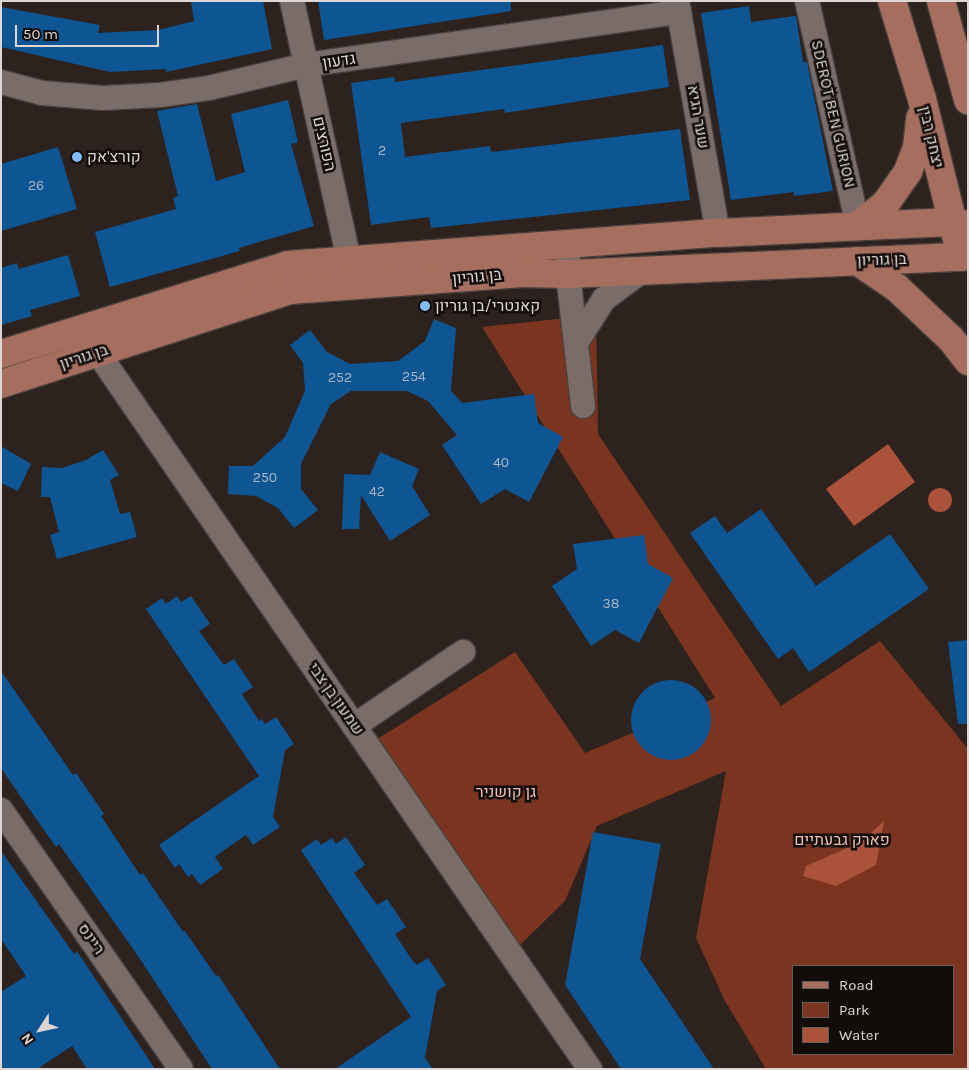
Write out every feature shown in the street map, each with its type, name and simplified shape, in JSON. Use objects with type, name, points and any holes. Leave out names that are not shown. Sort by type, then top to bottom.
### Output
[{"type":"main road","name":"יצחק רבין","points":[[892,1],[960,224],[966,261]]},
{"type":"main road","points":[[942,1],[968,100]]},
{"type":"main road","points":[[858,226],[886,203],[908,172],[917,148],[922,99]]},
{"type":"main road","name":"בן גוריון","points":[[1,354],[288,265],[718,233],[858,226],[960,224]]},
{"type":"main road","points":[[857,261],[897,288],[950,339],[968,361]]},
{"type":"main road","name":"בן גוריון","points":[[1,384],[290,290],[354,287],[522,273],[568,274],[857,261],[966,261]]},
{"type":"street","name":"הפורצים","points":[[292,1],[350,259],[354,287]]},
{"type":"street","name":"SDEROT BEN GURION","points":[[807,1],[858,226]]},
{"type":"street","name":"גדעון","points":[[1,82],[42,93],[103,98],[208,88],[306,65],[678,7]]},
{"type":"street","name":"שער הגיא","points":[[678,7],[718,233]]},
{"type":"street","points":[[568,244],[568,274],[582,406]]},
{"type":"street","points":[[576,343],[604,299],[642,271]]},
{"type":"street","name":"שמעון בן צבי","points":[[88,326],[98,353],[590,1069]]},
{"type":"street","points":[[354,726],[463,652]]},
{"type":"street","name":"ריינס","points":[[1,810],[181,1069]]},
{"type":"green space","name":"פארק גבעתיים","points":[[596,315],[598,434],[781,706],[880,641],[968,749],[968,1069],[766,1069],[725,1001],[696,938],[726,771],[597,826],[565,901],[512,953],[368,745],[515,652],[585,753],[715,698],[482,327]]},
{"type":"water","points":[[888,444],[915,482],[854,526],[826,489]]},
{"type":"water","points":[[940,488],[949,491],[952,500],[949,509],[940,512],[931,509],[928,500],[931,491]]},
{"type":"water","points":[[884,821],[876,865],[836,886],[803,876],[806,866],[861,842]]},
{"type":"building","points":[[191,1],[263,1],[272,49],[166,72],[166,69],[110,72],[1,47],[1,7],[100,25],[98,33],[158,30],[194,21]]},
{"type":"building","points":[[318,1],[511,1],[511,11],[324,40]]},
{"type":"building","points":[[749,6],[751,22],[796,16],[803,62],[807,62],[833,191],[794,196],[794,192],[731,200],[701,13]]},
{"type":"building","points":[[663,45],[669,87],[505,113],[504,109],[401,123],[405,157],[490,146],[491,152],[680,129],[690,200],[431,228],[429,217],[371,225],[351,83],[394,77],[395,82]]},
{"type":"building","points":[[288,100],[298,142],[291,144],[314,226],[239,248],[240,251],[110,287],[95,232],[176,209],[173,198],[178,196],[157,111],[197,104],[216,181],[245,172],[231,114]]},
{"type":"building","points":[[58,147],[77,209],[1,231],[1,164]]},
{"type":"building","points":[[68,255],[80,296],[30,310],[32,316],[1,325],[1,268],[17,263],[19,269]]},
{"type":"building","points":[[434,319],[456,328],[451,391],[462,403],[534,394],[538,423],[563,437],[529,502],[505,489],[481,504],[442,445],[457,435],[428,401],[407,391],[351,391],[331,404],[301,464],[301,489],[318,510],[294,528],[278,508],[256,496],[228,494],[229,466],[253,466],[285,437],[305,391],[303,363],[290,345],[310,330],[327,352],[350,364],[398,361],[425,341]]},
{"type":"building","points":[[1,446],[31,464],[18,491],[1,483]]},
{"type":"building","points":[[103,450],[119,475],[110,480],[120,514],[130,512],[137,537],[57,559],[50,535],[59,532],[50,497],[41,497],[42,467],[62,468],[86,460]]},
{"type":"building","points":[[380,452],[419,469],[412,486],[430,515],[390,541],[361,495],[359,529],[342,529],[344,474],[370,475]]},
{"type":"building","points":[[761,509],[816,586],[890,534],[929,589],[809,672],[793,648],[778,659],[690,533],[715,516],[727,533]]},
{"type":"building","points":[[644,535],[648,564],[673,578],[639,643],[615,630],[591,646],[552,586],[577,569],[573,544]]},
{"type":"building","points":[[177,596],[181,602],[191,596],[210,624],[199,631],[224,665],[234,659],[253,687],[242,694],[259,721],[262,719],[265,724],[276,717],[294,744],[285,750],[273,817],[280,827],[253,845],[246,835],[220,853],[215,857],[223,869],[200,885],[192,874],[188,877],[179,864],[175,868],[159,845],[259,776],[146,609],[162,598],[166,604]]},
{"type":"building","points":[[968,640],[968,724],[958,724],[948,642]]},
{"type":"building","points":[[1,671],[73,775],[76,773],[104,814],[101,816],[140,875],[143,873],[183,932],[185,931],[216,976],[218,975],[280,1069],[212,1069],[136,953],[59,844],[56,847],[23,800],[1,768]]},
{"type":"building","points":[[671,680],[686,683],[699,692],[708,705],[711,720],[708,735],[699,748],[686,757],[671,760],[656,757],[643,748],[634,735],[631,720],[634,705],[643,692],[656,683]]},
{"type":"building","points":[[593,832],[661,844],[640,959],[714,1069],[621,1069],[565,985]]},
{"type":"building","points":[[346,837],[365,865],[354,873],[377,905],[387,899],[406,927],[395,934],[412,960],[417,965],[428,958],[446,985],[437,991],[425,1058],[433,1069],[335,1069],[411,1017],[301,850],[317,839],[321,845],[332,838],[336,844]]},
{"type":"building","points":[[1,851],[74,954],[77,951],[155,1069],[87,1069],[72,1046],[37,1069],[1,1069],[1,992],[26,976],[1,939]]},
{"type":"place","name":"קורצ'אק","points":[[77,157]]},
{"type":"place","name":"קאנטרי/בן גוריון","points":[[425,306]]},
{"type":"park label","name":"גן קושניר","points":[[506,792]]}]
